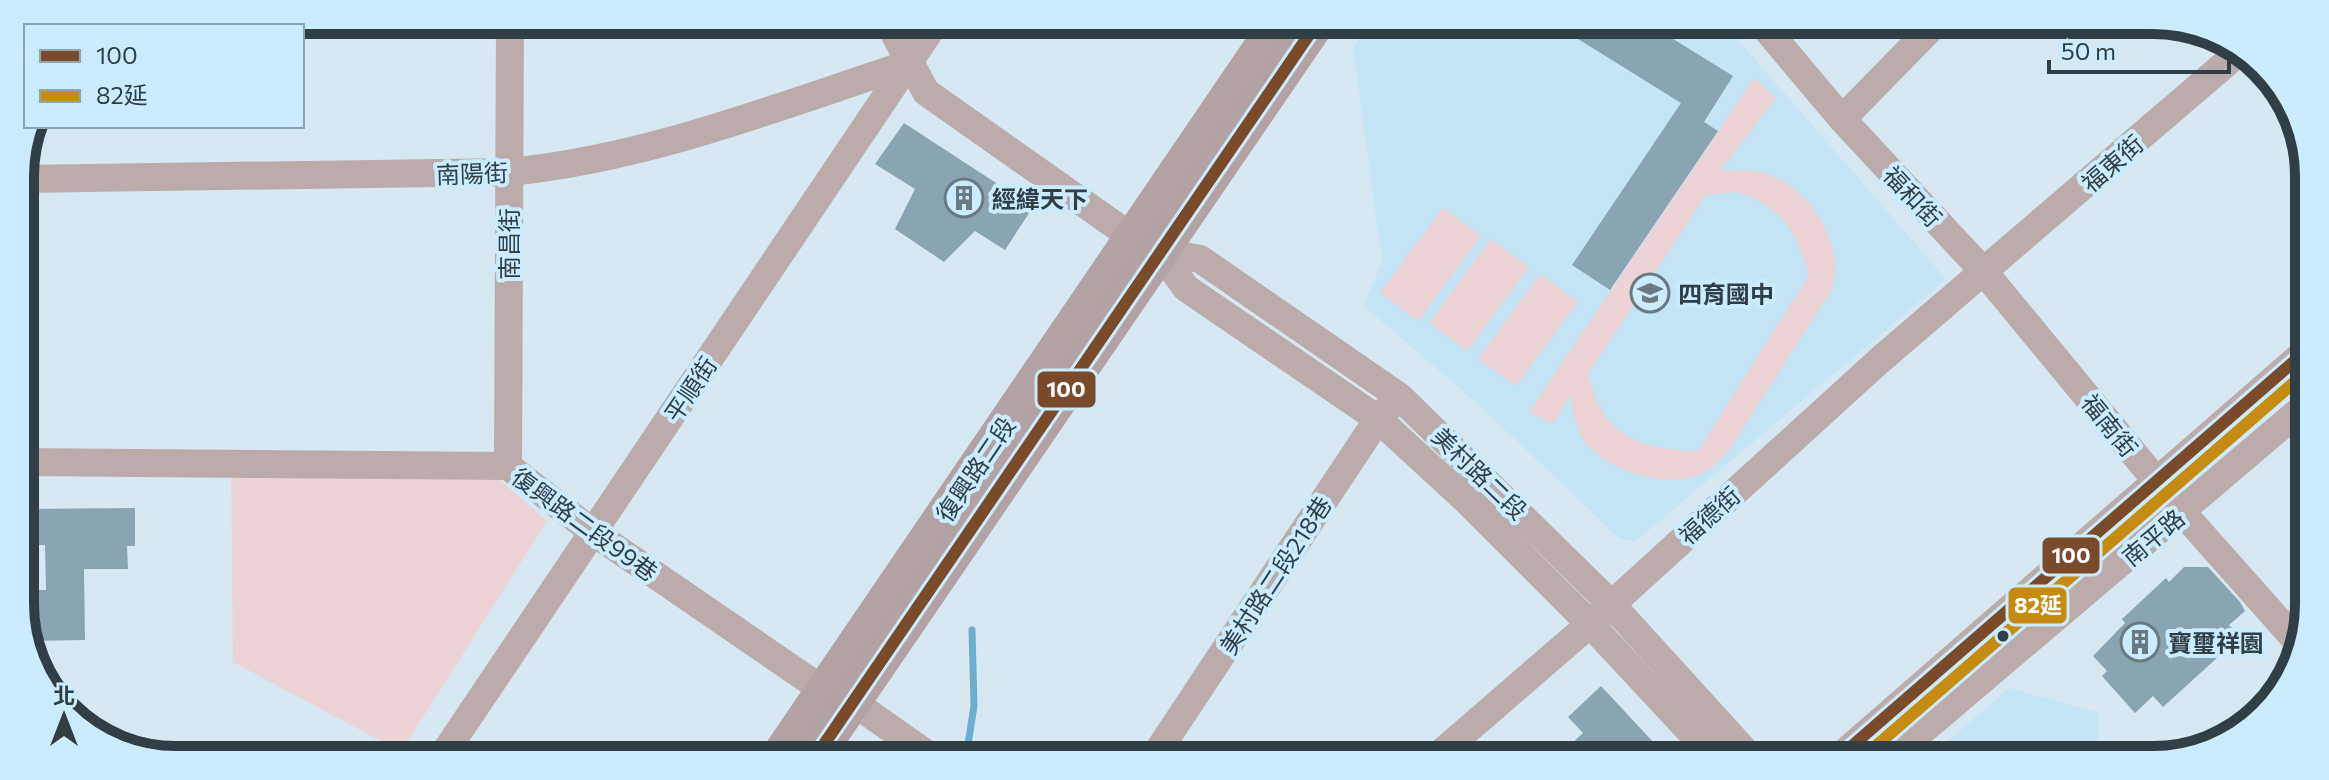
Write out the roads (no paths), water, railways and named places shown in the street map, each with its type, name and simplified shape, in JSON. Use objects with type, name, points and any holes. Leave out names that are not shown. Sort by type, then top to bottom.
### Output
[{"type":"main road","name":"復興路二段","points":[[1146,245],[1271,34]]},
{"type":"main road","name":"復興路二段","points":[[789,746],[838,696],[1146,245],[1309,34]]},
{"type":"main road","name":"復興路二段","points":[[820,746],[838,696]]},
{"type":"street","name":"南昌街","points":[[508,466],[510,34]]},
{"type":"street","name":"美村路二段","points":[[894,34],[926,92],[1146,245],[1186,288],[1378,419],[1466,500],[1590,624],[1704,746]]},
{"type":"street","name":"平順街","points":[[449,746],[928,34]]},
{"type":"street","name":"福和街","points":[[1770,34],[1842,119],[1985,273]]},
{"type":"street","points":[[1842,119],[1925,34]]},
{"type":"street","name":"福東街","points":[[1985,273],[2232,58]]},
{"type":"street","name":"南陽街","points":[[34,179],[508,172],[566,167],[684,137],[908,64]]},
{"type":"street","name":"美村路二段","points":[[1146,245],[1200,259],[1400,397],[1611,604],[1740,746]]},
{"type":"street","name":"福南街","points":[[1985,273],[2157,483],[2291,635]]},
{"type":"street","name":"福德街","points":[[1449,746],[1590,624],[1880,360],[1985,273]]},
{"type":"street","name":"南平路","points":[[1852,746],[2295,361]]},
{"type":"street","name":"美村路二段218巷","points":[[1161,746],[1378,419],[1400,397]]},
{"type":"street","name":"南平路","points":[[1904,746],[2295,415]]},
{"type":"street","name":"復興路二段99巷","points":[[34,462],[508,466],[594,533],[914,746]]},
{"type":"waterway","points":[[968,746],[974,706],[972,630]]},
{"type":"place","name":"經緯天下","points":[[964,198]]},
{"type":"place","name":"四育國中","points":[[1650,293]]},
{"type":"place","name":"寶璽祥園","points":[[2140,642]]}]
